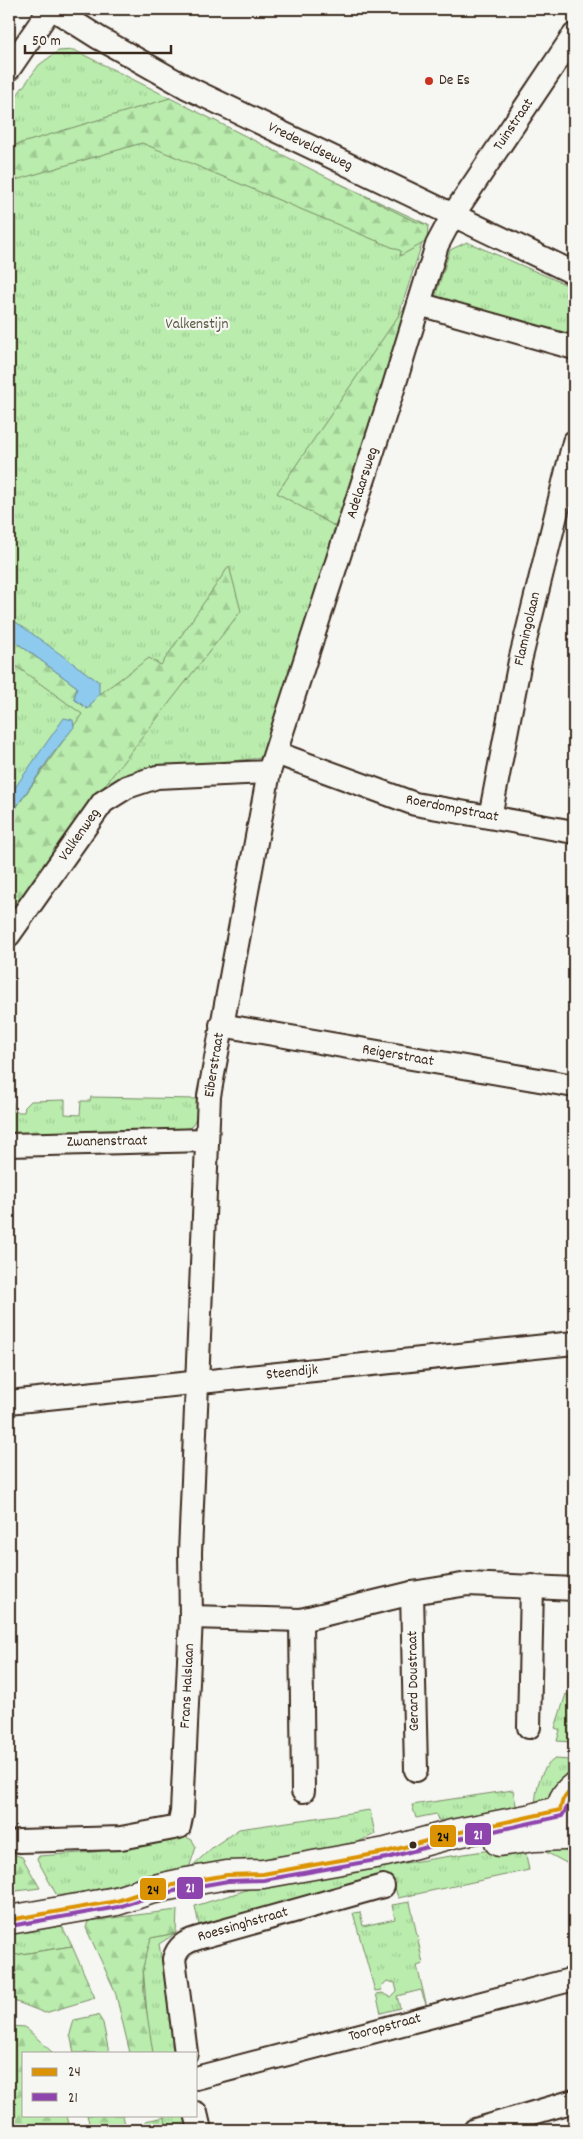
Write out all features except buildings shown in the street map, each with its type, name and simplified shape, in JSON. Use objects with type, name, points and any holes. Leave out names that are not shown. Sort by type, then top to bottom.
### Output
[{"type":"main road","points":[[9,1920],[117,1901],[150,1890],[187,1882],[227,1875],[263,1874],[386,1852],[452,1834],[532,1818],[566,1831],[563,1799],[574,1787]]},
{"type":"street","points":[[9,70],[51,9]]},
{"type":"street","name":"Vredeveldseweg","points":[[51,9],[98,38],[186,87],[574,273]]},
{"type":"street","name":"Tuinstraat","points":[[454,215],[572,44]]},
{"type":"street","name":"Adelaarsweg","points":[[272,762],[437,245],[454,215]]},
{"type":"street","points":[[419,304],[574,348]]},
{"type":"street","name":"Flamingolaan","points":[[490,817],[520,661],[574,442]]},
{"type":"street","name":"Roerdompstraat","points":[[272,762],[415,804],[574,832]]},
{"type":"street","name":"Valkenweg","points":[[9,935],[103,802],[127,787],[157,777],[272,762]]},
{"type":"street","name":"Eiberstraat","points":[[198,1384],[209,1096],[272,762]]},
{"type":"street","name":"Reigerstraat","points":[[221,1025],[574,1086]]},
{"type":"street","name":"Zwanenstraat","points":[[9,1145],[206,1140]]},
{"type":"street","name":"Steendijk","points":[[9,1402],[198,1384],[574,1343]]},
{"type":"street","name":"Frans Halslaan","points":[[19,1841],[121,1838],[163,1832],[179,1827],[182,1812],[191,1617],[190,1553],[198,1384]]},
{"type":"street","points":[[191,1617],[301,1620],[412,1593],[468,1584],[574,1589]]},
{"type":"street","points":[[529,1727],[532,1586]]},
{"type":"street","name":"Gerard Doustraat","points":[[412,1593],[416,1770]]},
{"type":"street","points":[[301,1620],[303,1791]]},
{"type":"street","name":"Roessinghstraat","points":[[186,2052],[174,1959],[177,1949],[182,1944],[383,1886]]},
{"type":"street","name":"Tooropstraat","points":[[198,2077],[574,1979]]},
{"type":"street","points":[[475,2130],[574,2101]]},
{"type":"street","points":[[197,2116],[200,2130]]},
{"type":"green space","name":"Valkenstijn","points":[[74,50],[170,98],[164,101],[428,225],[331,524],[338,528],[262,758],[164,768],[98,794],[111,778],[9,853],[9,106],[39,65],[58,51]]},
{"type":"green space","points":[[170,98],[414,221],[428,225],[427,241],[400,256],[401,251],[142,143],[9,182],[9,147]]},
{"type":"green space","points":[[467,242],[574,288],[574,338],[435,297],[450,250]]},
{"type":"green space","points":[[410,299],[338,528],[277,493]]},
{"type":"green space","points":[[229,566],[241,611],[98,794],[9,925],[9,818],[82,714],[9,661],[9,637],[77,687],[74,699],[88,709],[97,696],[149,658],[161,665]]},
{"type":"green space","points":[[91,1097],[197,1099],[197,1114],[192,1126],[183,1132],[9,1138],[9,1098],[12,1102],[13,1112],[24,1112],[25,1107],[31,1101],[65,1100],[65,1114],[80,1115],[81,1101],[90,1101]]},
{"type":"green space","points":[[566,1694],[572,1697],[572,1742],[557,1741],[560,1730],[555,1728]]},
{"type":"green space","points":[[555,1759],[570,1760],[570,1768],[565,1784],[555,1797],[535,1811],[539,1782],[545,1768]]},
{"type":"green space","points":[[513,1790],[518,1814],[473,1822],[438,1820],[436,1814],[416,1818],[412,1805]]},
{"type":"green space","points":[[370,1810],[375,1834],[343,1849],[190,1876],[191,1867],[213,1847],[239,1829]]},
{"type":"green space","points":[[186,1837],[192,1840],[196,1847],[188,1871],[63,1896],[56,1894],[37,1859],[39,1856],[94,1852]]},
{"type":"green space","points":[[524,1845],[529,1870],[398,1898],[392,1877],[205,1928],[199,1925],[195,1906],[266,1884]]},
{"type":"green space","points":[[557,1846],[574,1857],[574,1867],[542,1850]]},
{"type":"green space","points":[[9,1853],[22,1857],[40,1888],[9,1892]]},
{"type":"green space","points":[[410,1902],[423,1964],[417,1966],[427,2007],[421,1990],[397,1996],[400,2008],[381,2013],[376,1994],[382,1993],[391,1997],[397,1991],[395,1983],[387,1981],[381,1987],[382,1990],[375,1991],[353,1913],[360,1912],[363,1926],[395,1919],[392,1905]]},
{"type":"green space","points":[[177,1910],[176,1933],[151,1938],[143,1967],[144,1994],[153,2052],[130,2052],[115,1991],[86,1928],[88,1921]]},
{"type":"green space","points":[[62,1926],[72,1946],[9,1956],[9,1934]]},
{"type":"green space","points":[[176,1933],[159,1944],[177,2052],[141,2052],[147,2015],[143,1967],[150,1938]]},
{"type":"green space","points":[[72,1946],[95,1998],[45,2013],[9,1999],[9,1956]]},
{"type":"green space","points":[[98,2015],[103,2023],[109,2052],[74,2052],[70,2034],[74,2020]]},
{"type":"green space","points":[[9,2026],[25,2027],[52,2052],[22,2052],[22,2116],[67,2116],[70,2130],[9,2130]]},
{"type":"green space","points":[[87,2116],[123,2116],[126,2130],[91,2130]]},
{"type":"green space","points":[[164,2116],[187,2116],[190,2130],[167,2130]]},
{"type":"green space","points":[[165,2117],[167,2130],[147,2130],[145,2121]]},
{"type":"water","points":[[9,617],[99,682],[99,694],[88,709],[74,699],[77,687],[9,637]]},
{"type":"water","points":[[64,718],[73,720],[74,727],[51,756],[9,818],[9,796]]},
{"type":"transit line","name":"24","points":[[9,1920],[117,1901],[150,1890],[187,1882],[227,1875],[263,1874],[386,1852],[452,1834],[560,1810],[563,1799],[574,1787]]},
{"type":"transit line","name":"21","points":[[10,1926],[118,1907],[152,1896],[188,1888],[228,1881],[264,1880],[387,1858],[453,1840],[562,1816],[574,1796]]},
{"type":"place","name":"De Es","points":[[429,81]]}]
